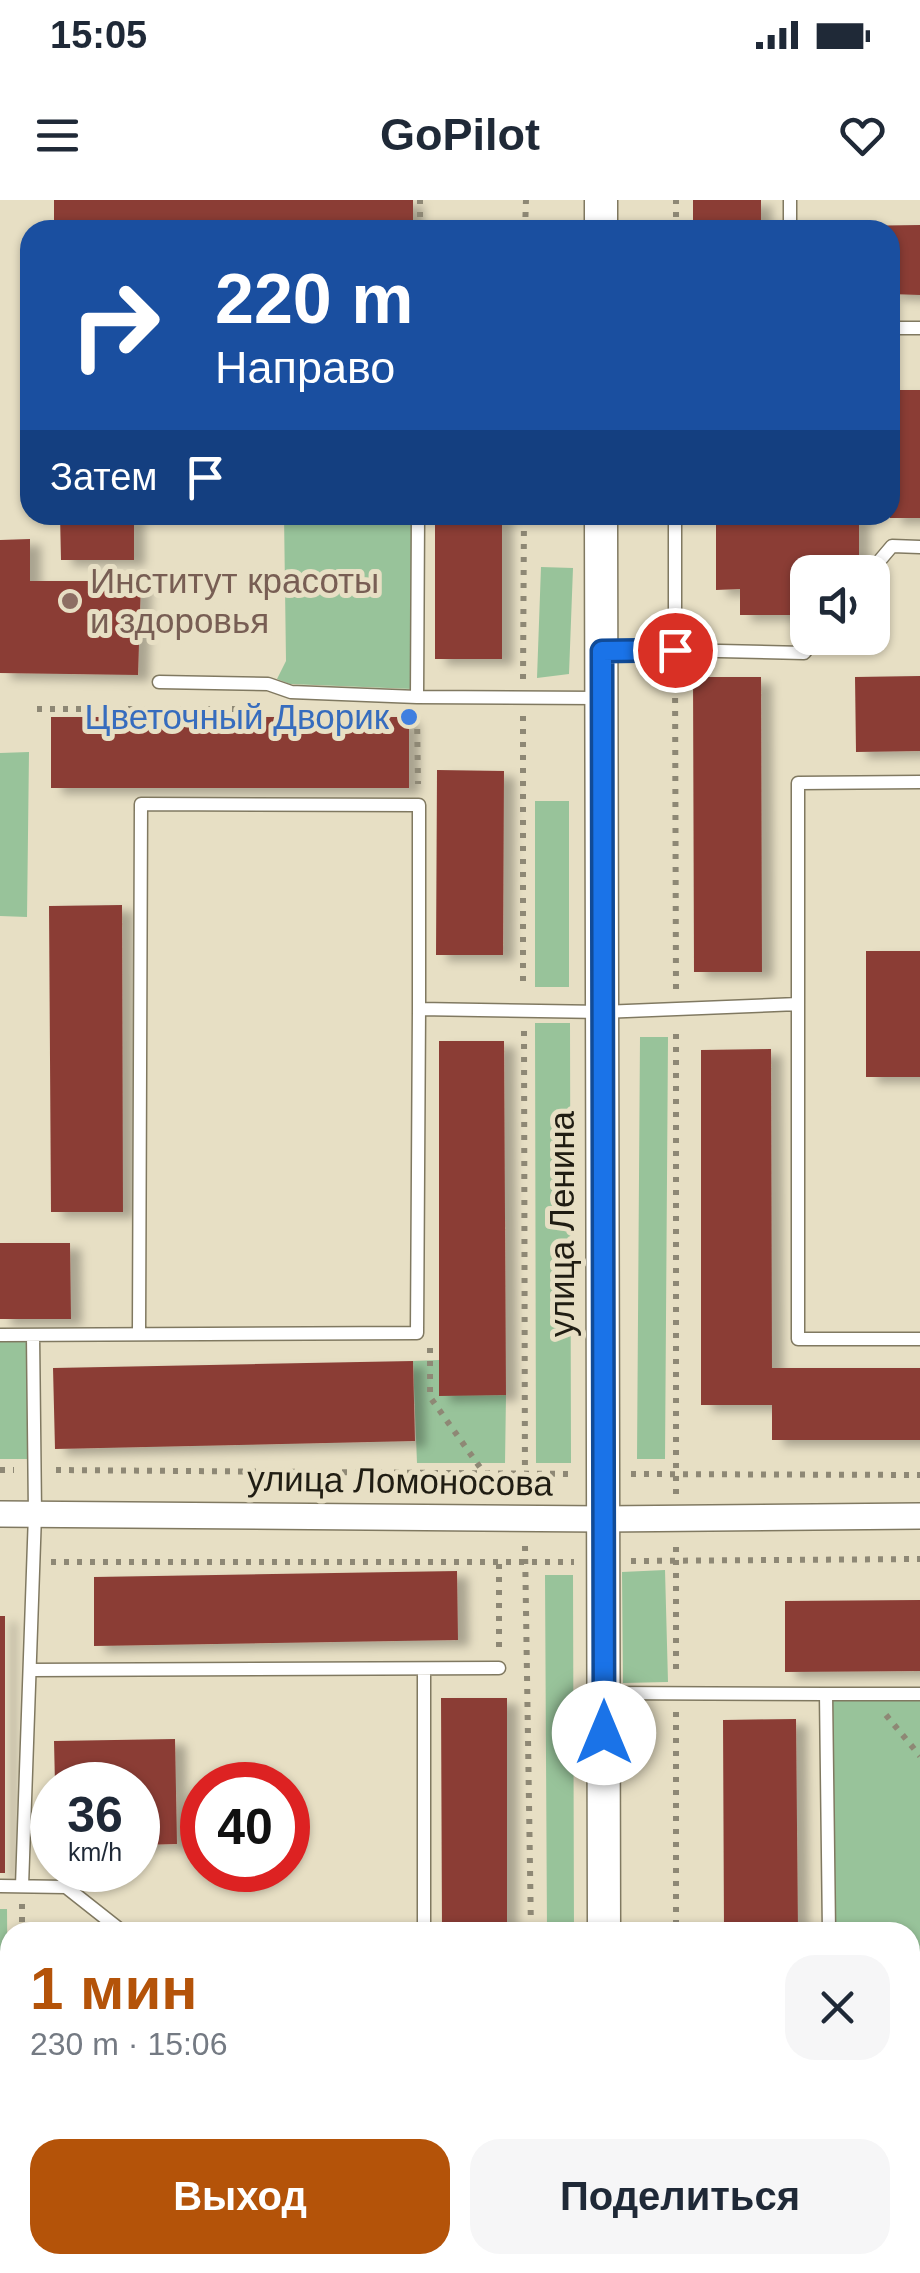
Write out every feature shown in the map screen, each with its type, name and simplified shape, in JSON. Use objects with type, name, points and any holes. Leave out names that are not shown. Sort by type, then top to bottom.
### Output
[{"type":"street","name":"улица Ленина","points":[[601,525],[604,1922]]},
{"type":"street","name":"улица Ломоносова","points":[[0,1514],[603,1519],[920,1516]]},
{"type":"lane","points":[[417,697],[418,525]]},
{"type":"lane","points":[[675,525],[675,650]]},
{"type":"lane","points":[[884,555],[892,546],[920,547]]},
{"type":"lane","points":[[602,651],[790,652]]},
{"type":"lane","points":[[159,682],[268,684],[291,692],[417,697],[602,698]]},
{"type":"lane","points":[[920,782],[798,783],[798,1339],[920,1340]]},
{"type":"lane","points":[[0,1335],[417,1333],[418,805],[141,804],[139,1334]]},
{"type":"lane","points":[[419,1009],[602,1012],[798,1004]]},
{"type":"lane","points":[[22,1886],[34,1514],[33,1335]]},
{"type":"lane","points":[[30,1670],[499,1668]]},
{"type":"lane","points":[[424,1670],[424,1922]]},
{"type":"lane","points":[[604,1693],[920,1694]]},
{"type":"lane","points":[[826,1694],[829,1922]]},
{"type":"lane","points":[[0,1886],[66,1887],[110,1922]]},
{"type":"path","points":[[524,525],[524,1474],[531,1922]]},
{"type":"path","points":[[675,650],[676,1922]]},
{"type":"path","points":[[417,697],[418,805]]},
{"type":"path","points":[[37,710],[237,709]]},
{"type":"path","points":[[417,1333],[430,1342],[430,1397],[484,1473]]},
{"type":"path","points":[[0,1470],[920,1476]]},
{"type":"path","points":[[33,1562],[920,1559]]},
{"type":"path","points":[[499,1563],[499,1668]]},
{"type":"path","points":[[868,1694],[920,1756]]},
{"type":"green space","points":[[284,525],[413,525],[412,689],[290,684],[277,679],[286,661]]},
{"type":"green space","points":[[541,567],[573,568],[569,674],[537,678]]},
{"type":"green space","points":[[29,752],[27,917],[0,916],[0,753]]},
{"type":"green space","points":[[535,801],[569,801],[569,987],[535,987]]},
{"type":"green space","points":[[535,1023],[570,1023],[571,1463],[536,1463]]},
{"type":"green space","points":[[640,1037],[668,1037],[665,1459],[637,1459]]},
{"type":"green space","points":[[0,1339],[27,1339],[29,1459],[0,1459]]},
{"type":"green space","points":[[439,1360],[506,1395],[505,1463],[417,1463],[413,1361]]},
{"type":"green space","points":[[665,1570],[668,1682],[623,1683],[622,1572]]},
{"type":"green space","points":[[545,1575],[573,1575],[574,1922],[547,1922]]},
{"type":"green space","points":[[832,1700],[920,1700],[920,1922],[835,1922]]},
{"type":"green space","points":[[0,1909],[7,1909],[7,1922],[0,1922]]},
{"type":"building","points":[[54,200],[413,200],[413,220],[54,220]]},
{"type":"building","points":[[693,200],[761,200],[761,220],[693,220]]},
{"type":"building","points":[[900,225],[920,225],[920,295],[900,294]]},
{"type":"building","points":[[900,390],[920,390],[920,518],[900,518]]},
{"type":"building","points":[[60,525],[134,525],[134,560],[61,560]]},
{"type":"building","points":[[435,525],[502,525],[502,659],[435,659]]},
{"type":"building","points":[[716,525],[859,525],[859,555],[790,555],[790,615],[740,615],[740,589],[716,590]]},
{"type":"building","name":"Институт красоты и здоровья","points":[[30,539],[30,581],[141,581],[138,675],[0,673],[0,540]]},
{"type":"building","points":[[920,676],[920,751],[856,752],[855,677]]},
{"type":"building","points":[[693,677],[761,677],[762,972],[694,972]]},
{"type":"building","points":[[51,717],[409,717],[409,788],[51,788]]},
{"type":"building","points":[[437,770],[504,771],[503,955],[436,955]]},
{"type":"building","points":[[122,905],[123,1212],[51,1212],[49,906]]},
{"type":"building","points":[[866,951],[920,951],[920,1077],[866,1077]]},
{"type":"building","points":[[439,1041],[504,1041],[506,1395],[439,1396]]},
{"type":"building","points":[[771,1049],[772,1368],[920,1368],[920,1440],[772,1440],[772,1405],[701,1405],[701,1050]]},
{"type":"building","points":[[0,1243],[70,1243],[71,1319],[0,1319]]},
{"type":"building","points":[[413,1361],[415,1441],[55,1449],[53,1368]]},
{"type":"building","points":[[457,1571],[458,1640],[94,1646],[94,1577]]},
{"type":"building","points":[[920,1600],[920,1671],[785,1672],[785,1601]]},
{"type":"building","points":[[0,1616],[5,1616],[5,1873],[0,1873]]},
{"type":"building","points":[[441,1698],[507,1698],[507,1922],[442,1922]]},
{"type":"building","points":[[796,1719],[798,1922],[724,1922],[723,1720]]},
{"type":"building","points":[[175,1739],[177,1844],[160,1844],[160,1762],[54,1762],[54,1741]]},
{"type":"place","name":"Институт красоты и здоровья","points":[[70,601]]},
{"type":"place","name":"Цветочный Дворик","points":[[409,717]]},
{"type":"route","points":[[604,1733],[602,651],[675,650]]}]
